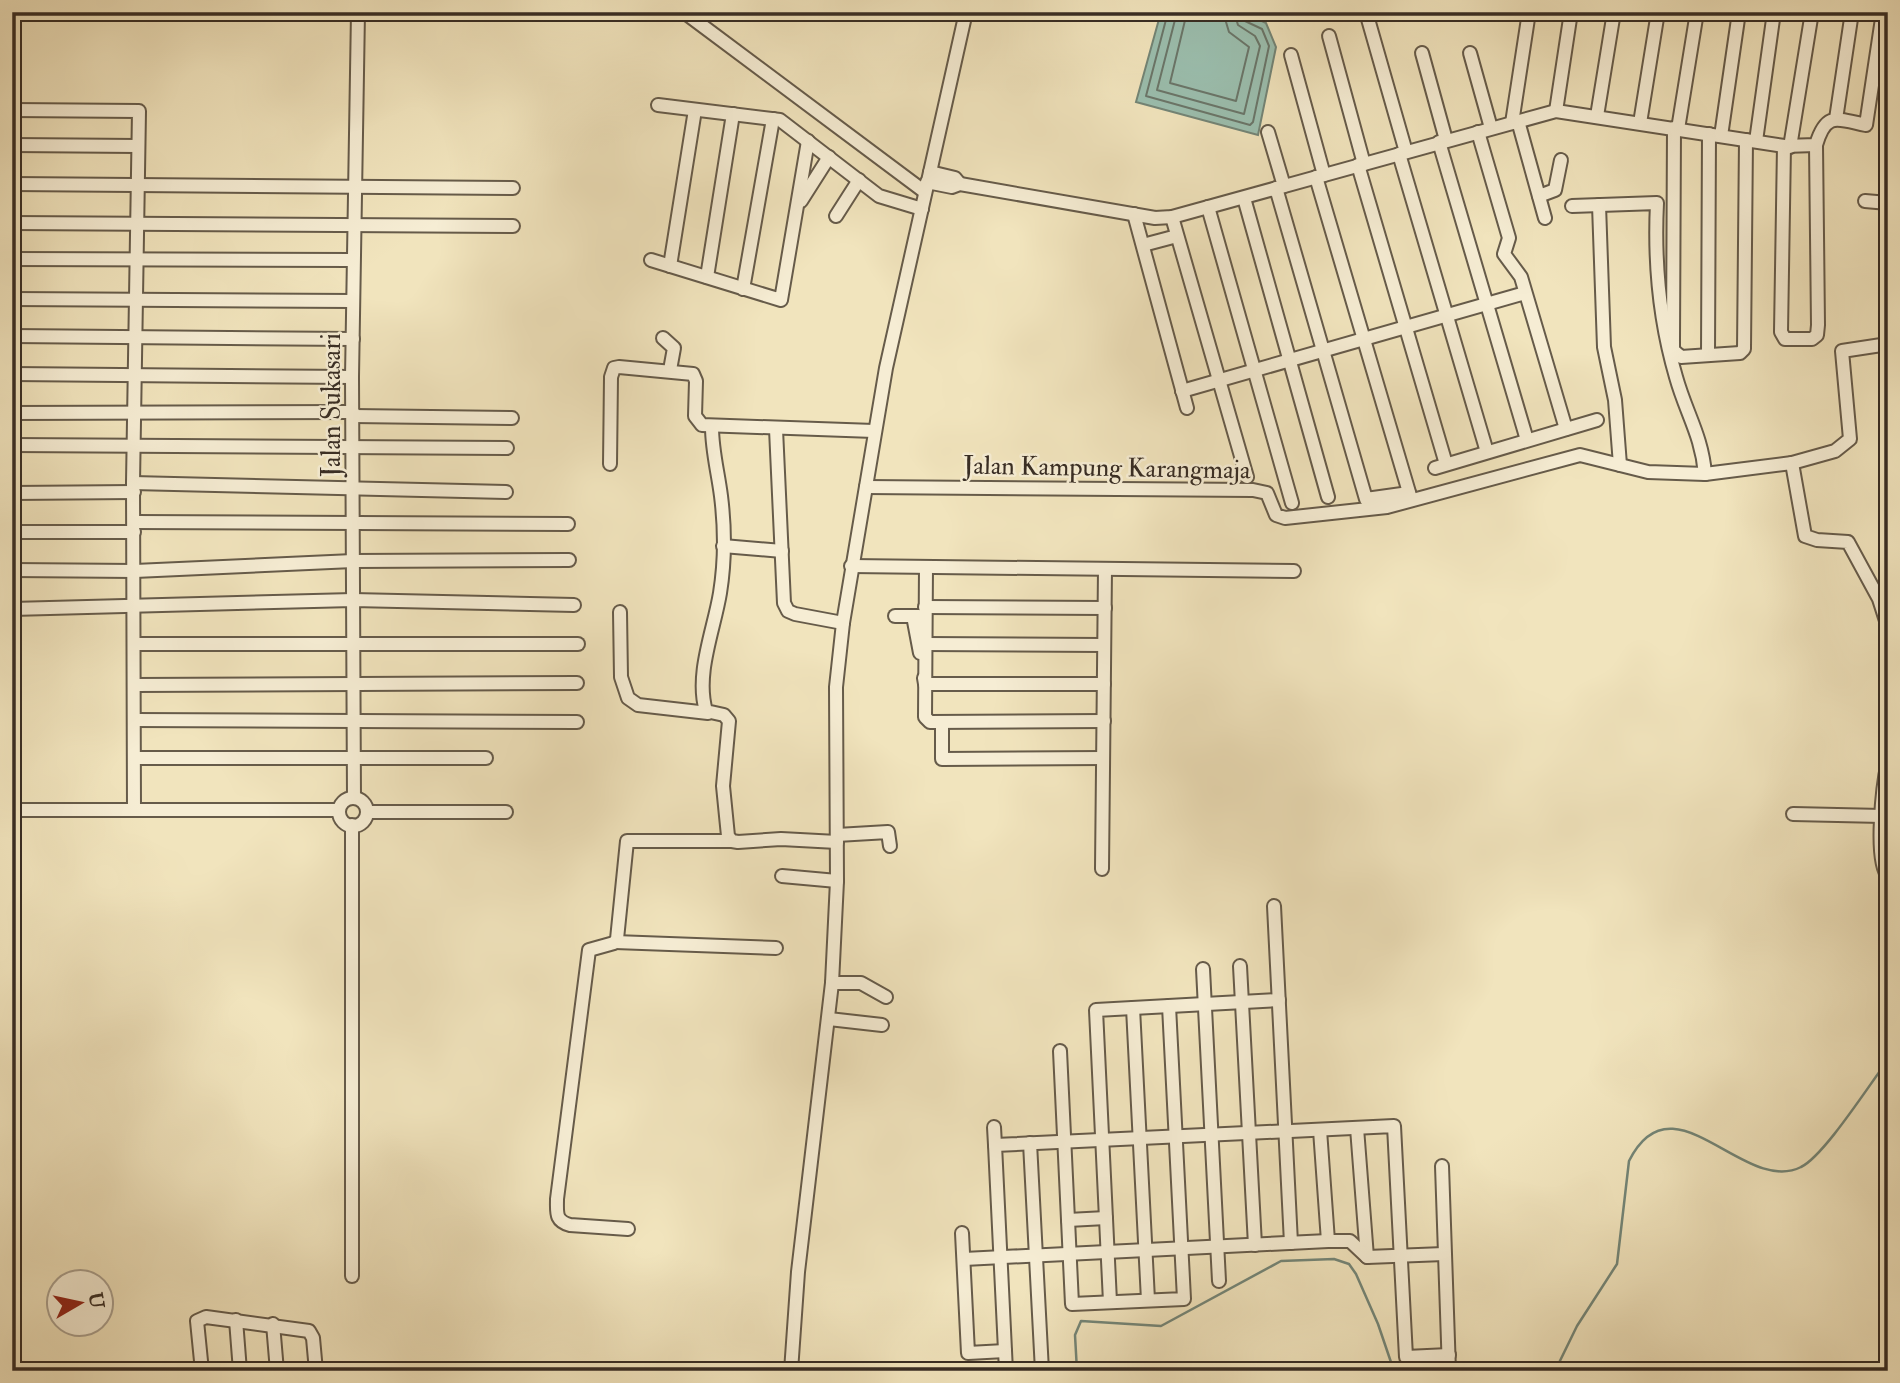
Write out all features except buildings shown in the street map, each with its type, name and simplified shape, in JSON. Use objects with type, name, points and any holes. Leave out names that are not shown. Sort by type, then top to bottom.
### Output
[{"type":"street","name":"Jalan Sukasari","points":[[354,798],[352,377],[358,12]]},
{"type":"street","points":[[684,12],[927,182],[951,187],[960,184],[1134,214],[1172,217],[1556,111],[1787,147],[1816,145]]},
{"type":"street","points":[[791,1371],[798,1272],[832,983],[837,881],[836,687],[843,623],[874,431],[966,12]]},
{"type":"street","points":[[1529,12],[1515,122],[1545,218]]},
{"type":"street","points":[[1556,111],[1572,12]]},
{"type":"street","points":[[1597,116],[1614,12]]},
{"type":"street","points":[[1640,123],[1658,12]]},
{"type":"street","points":[[1697,12],[1676,128],[1673,350],[1681,357],[1740,353],[1744,349],[1751,141],[1774,12]]},
{"type":"street","points":[[1708,355],[1715,135],[1739,12]]},
{"type":"street","points":[[1812,12],[1787,147],[1781,332],[1785,339],[1812,339],[1817,335],[1816,145],[1821,127],[1836,118],[1866,125],[1883,12]]},
{"type":"street","points":[[1836,118],[1852,12]]},
{"type":"street","points":[[1368,19],[1446,315],[1487,452]]},
{"type":"street","points":[[1329,36],[1440,466],[1597,420]]},
{"type":"street","points":[[1422,53],[1485,304],[1527,440]]},
{"type":"street","points":[[1469,53],[1492,128]]},
{"type":"street","points":[[1268,132],[1323,351],[1366,499],[1410,497],[1320,176],[1291,55]]},
{"type":"street","points":[[658,106],[780,120],[879,196],[922,209]]},
{"type":"street","points":[[12,110],[139,111],[133,488],[134,810]]},
{"type":"street","points":[[670,266],[695,110]]},
{"type":"street","points":[[707,277],[733,114]]},
{"type":"street","points":[[743,289],[773,119]]},
{"type":"street","points":[[1478,132],[1509,238],[1504,254],[1521,277],[1566,429]]},
{"type":"street","points":[[651,260],[781,300],[808,141]]},
{"type":"street","points":[[12,145],[138,146]]},
{"type":"street","points":[[797,207],[829,157]]},
{"type":"street","points":[[1539,195],[1555,190],[1560,160]]},
{"type":"street","points":[[836,216],[859,180]]},
{"type":"street","points":[[12,184],[513,188]]},
{"type":"street","points":[[1244,198],[1328,497]]},
{"type":"street","points":[[1865,201],[1888,203]]},
{"type":"street","points":[[1572,206],[1657,203],[1657,293],[1676,379],[1700,438],[1705,474]]},
{"type":"street","points":[[1599,205],[1604,347],[1615,400],[1620,465]]},
{"type":"street","points":[[1208,207],[1292,503]]},
{"type":"street","points":[[1134,214],[1187,408]]},
{"type":"street","points":[[1172,217],[1247,477]]},
{"type":"street","points":[[12,223],[513,226]]},
{"type":"street","points":[[1143,245],[1177,236]]},
{"type":"street","points":[[12,259],[353,260]]},
{"type":"street","points":[[1182,391],[1525,293]]},
{"type":"street","points":[[12,299],[353,301]]},
{"type":"street","points":[[12,336],[353,339]]},
{"type":"street","points":[[663,338],[674,348],[670,370]]},
{"type":"street","name":"Jalan Kampung Karangmaja","points":[[866,487],[1263,491],[1269,496],[1276,514],[1281,518],[1387,508],[1410,497],[1580,455],[1648,472],[1705,474],[1792,463],[1835,451],[1850,439],[1842,351],[1888,344]]},
{"type":"street","points":[[610,464],[611,377],[614,368],[670,370],[695,375],[695,419],[712,427],[874,431]]},
{"type":"street","points":[[12,374],[352,377]]},
{"type":"street","points":[[12,413],[136,411],[512,418]]},
{"type":"street","points":[[708,712],[704,705],[704,680],[720,594],[723,546],[722,500],[712,427]]},
{"type":"street","points":[[776,429],[783,596],[788,611],[843,623]]},
{"type":"street","points":[[12,444],[507,447]]},
{"type":"street","points":[[1792,463],[1805,536],[1817,540],[1848,542],[1879,598],[1888,626]]},
{"type":"street","points":[[12,493],[133,488],[354,486],[506,492]]},
{"type":"street","points":[[12,532],[134,527],[568,524]]},
{"type":"street","points":[[723,546],[782,551]]},
{"type":"street","points":[[12,570],[135,571],[353,561],[569,560]]},
{"type":"street","points":[[851,566],[1294,571]]},
{"type":"street","points":[[925,684],[921,613],[926,567]]},
{"type":"street","points":[[1102,869],[1105,569]]},
{"type":"street","points":[[12,609],[135,608],[352,600],[574,605]]},
{"type":"street","points":[[895,616],[1105,608]]},
{"type":"street","points":[[620,611],[621,677],[628,698],[638,705],[708,712],[724,715],[729,720],[723,786],[727,829],[732,841]]},
{"type":"street","points":[[921,613],[926,644],[925,717],[930,722],[1104,721]]},
{"type":"street","points":[[134,643],[578,645]]},
{"type":"street","points":[[926,644],[1104,645]]},
{"type":"street","points":[[134,685],[577,683]]},
{"type":"street","points":[[925,684],[1104,684]]},
{"type":"street","points":[[134,720],[577,722]]},
{"type":"street","points":[[942,722],[942,759],[1103,758]]},
{"type":"street","points":[[134,758],[486,758]]},
{"type":"street","points":[[1888,762],[1882,817],[1882,866],[1888,876]]},
{"type":"street","points":[[354,798],[365,804],[366,812],[364,820],[352,825],[344,822],[339,810],[343,802],[354,798]]},
{"type":"street","points":[[12,810],[339,810]]},
{"type":"street","points":[[366,812],[506,812]]},
{"type":"street","points":[[1793,814],[1882,817]]},
{"type":"street","points":[[352,825],[352,1276]]},
{"type":"street","points":[[615,942],[626,842],[637,839],[732,841],[837,838],[888,832],[890,846]]},
{"type":"street","points":[[782,876],[837,881]]},
{"type":"street","points":[[1275,906],[1291,1243]]},
{"type":"street","points":[[628,1230],[570,1225],[559,1221],[557,1213],[589,950],[615,942],[776,948]]},
{"type":"street","points":[[1240,966],[1255,1245]]},
{"type":"street","points":[[1203,968],[1219,1281]]},
{"type":"street","points":[[832,983],[861,983],[886,997]]},
{"type":"street","points":[[1110,1302],[1096,1010],[1279,1000]]},
{"type":"street","points":[[1060,1051],[1072,1304],[1184,1298],[1169,1006]]},
{"type":"street","points":[[1133,1008],[1148,1300]]},
{"type":"street","points":[[829,1019],[882,1025]]},
{"type":"street","points":[[995,1145],[1394,1126],[1406,1357],[1449,1355]]},
{"type":"street","points":[[994,1127],[1006,1371]]},
{"type":"street","points":[[1357,1128],[1367,1257]]},
{"type":"street","points":[[1320,1130],[1328,1241]]},
{"type":"street","points":[[1030,1143],[1041,1371]]},
{"type":"street","points":[[1442,1166],[1449,1371]]},
{"type":"street","points":[[1068,1220],[1106,1218]]},
{"type":"street","points":[[962,1233],[968,1353],[1005,1351]]},
{"type":"street","points":[[964,1259],[1328,1241],[1350,1241],[1367,1257],[1444,1254]]},
{"type":"street","points":[[201,1371],[197,1321],[206,1317],[273,1324],[311,1332],[316,1371]]},
{"type":"street","points":[[236,1320],[240,1371]]},
{"type":"street","points":[[273,1324],[277,1371]]},
{"type":"water","points":[[1161,12],[1243,12],[1266,23],[1276,47],[1258,135],[1136,102]]},
{"type":"waterway","points":[[1555,1371],[1577,1326],[1617,1264],[1629,1161],[1647,1137],[1666,1129],[1688,1132],[1756,1166],[1779,1171],[1801,1167],[1834,1135],[1888,1060]]},
{"type":"waterway","points":[[1077,1371],[1075,1335],[1081,1321],[1161,1326],[1281,1261],[1334,1259],[1349,1264],[1356,1274],[1378,1324],[1394,1371]]}]
